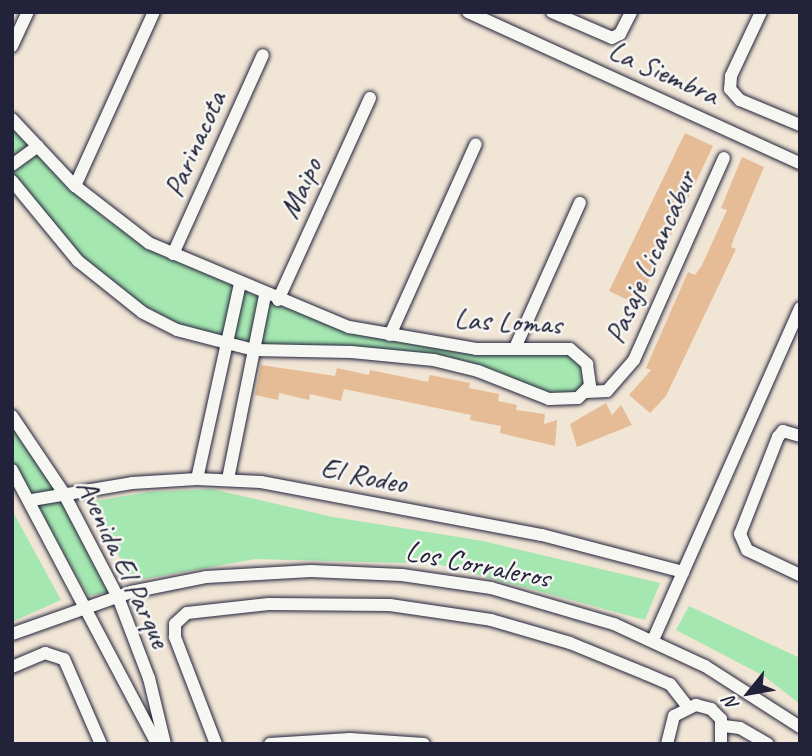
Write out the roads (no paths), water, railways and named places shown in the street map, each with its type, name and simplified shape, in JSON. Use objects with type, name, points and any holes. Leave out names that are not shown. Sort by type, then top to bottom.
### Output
[{"type":"street","points":[[12,46],[28,12]]},
{"type":"street","points":[[75,186],[155,12]]},
{"type":"street","name":"La Siembra","points":[[468,12],[800,163]]},
{"type":"street","points":[[552,12],[612,38],[620,34],[631,12]]},
{"type":"street","points":[[761,12],[732,76],[730,89],[740,100],[800,125]]},
{"type":"street","name":"Parinacota","points":[[173,254],[263,55]]},
{"type":"street","name":"Maipo","points":[[278,300],[370,98]]},
{"type":"street","name":"Las Lomas","points":[[12,119],[75,186],[104,212],[173,254],[265,295],[349,327],[436,343],[515,348],[563,347],[576,352],[590,371],[586,392],[573,400],[549,399],[478,371],[434,360],[351,352],[254,350],[226,345],[177,330],[109,288],[51,233],[12,181]]},
{"type":"street","points":[[390,335],[476,144]]},
{"type":"street","points":[[12,165],[38,146]]},
{"type":"street","name":"Pasaje Licancábur","points":[[586,392],[607,391],[634,360],[724,158]]},
{"type":"street","points":[[515,348],[580,203]]},
{"type":"street","points":[[197,479],[240,284]]},
{"type":"street","points":[[228,479],[265,295]]},
{"type":"street","points":[[653,640],[800,308]]},
{"type":"street","points":[[434,360],[436,343]]},
{"type":"street","name":"Avenida El Parque","points":[[12,416],[63,492],[118,597],[149,678],[165,744]]},
{"type":"street","points":[[800,436],[783,431],[778,437],[740,534],[747,550],[800,575]]},
{"type":"street","name":"Avenida El Parque","points":[[12,470],[32,500],[157,744]]},
{"type":"street","name":"El Rodeo","points":[[32,500],[63,492],[197,479],[228,479],[542,535],[683,572]]},
{"type":"street","name":"Los Corraleros","points":[[118,597],[206,577],[311,571],[402,575],[533,598],[653,640],[726,678],[800,727]]},
{"type":"street","points":[[12,634],[118,597]]},
{"type":"street","points":[[216,744],[175,637],[175,625],[187,614],[270,604],[390,605],[491,620],[570,643],[634,668],[670,684],[688,707]]},
{"type":"street","points":[[12,667],[45,653],[64,659],[101,744]]},
{"type":"street","points":[[667,744],[674,716],[688,707],[711,709],[724,726],[740,728],[768,744]]},
{"type":"street","points":[[721,744],[724,726]]},
{"type":"street","points":[[270,744],[350,739],[424,744]]}]
